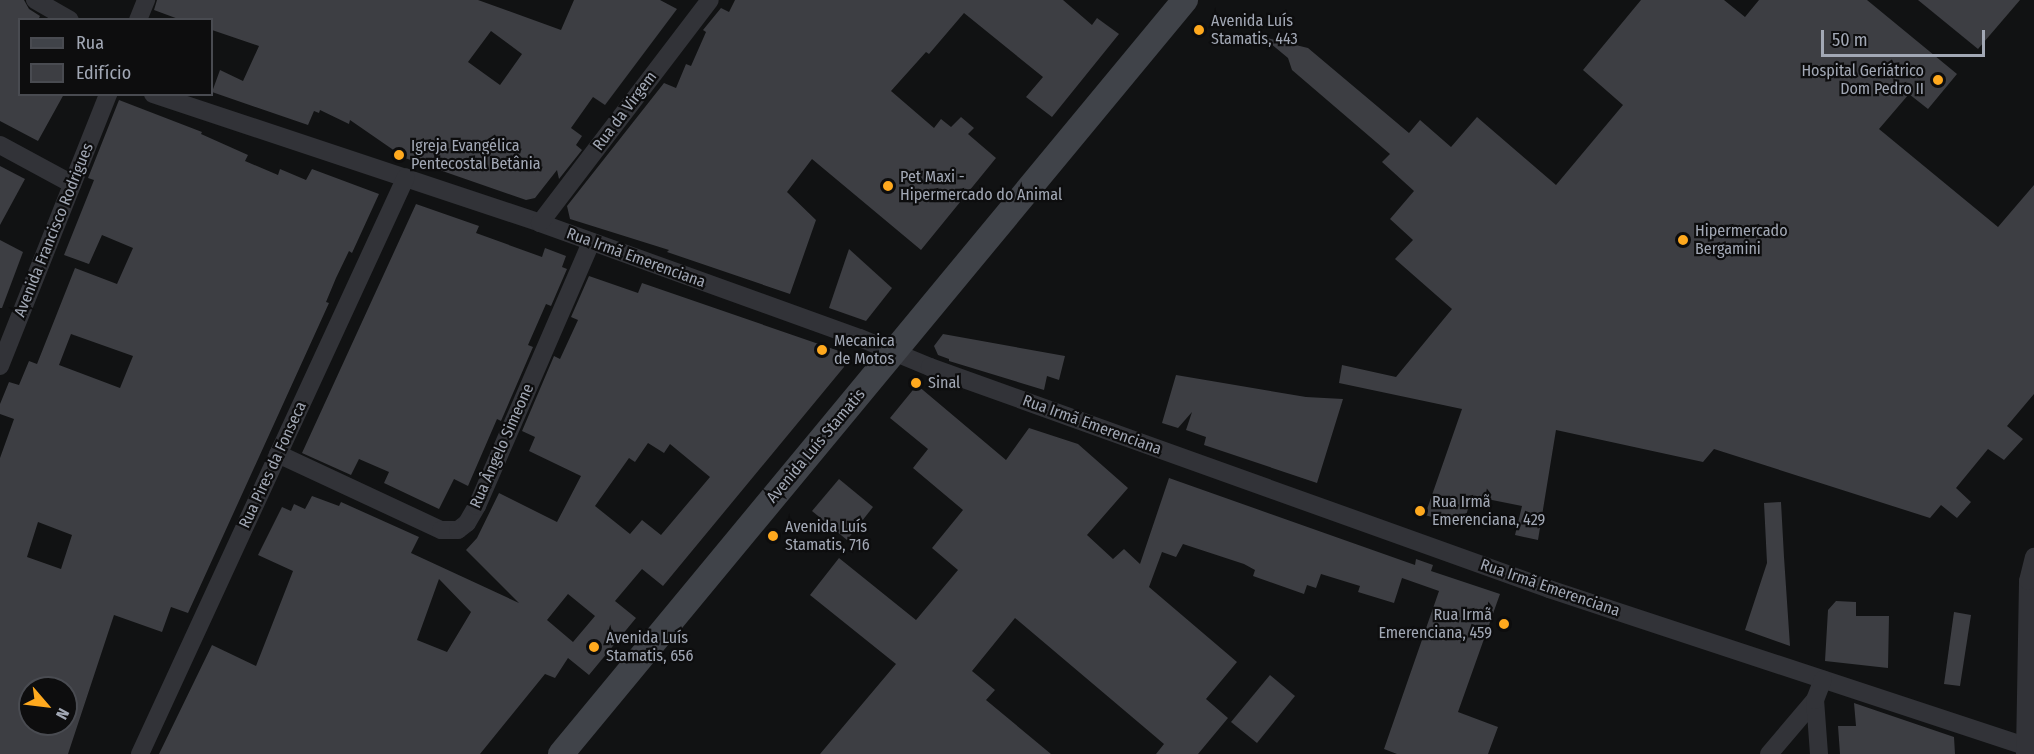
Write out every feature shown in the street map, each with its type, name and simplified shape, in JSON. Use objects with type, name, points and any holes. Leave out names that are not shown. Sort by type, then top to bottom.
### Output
[{"type":"main road","name":"Avenida Luís Stamatis","points":[[561,754],[1185,0]]},
{"type":"street","points":[[35,0],[66,18]]},
{"type":"street","points":[[139,18],[146,0]]},
{"type":"street","name":"Rua da Virgem","points":[[540,223],[710,0]]},
{"type":"street","name":"Avenida Francisco Rodrigues","points":[[0,366],[3,345],[107,96]]},
{"type":"street","name":"Rua Irmã Emerenciana","points":[[159,96],[540,223],[860,338],[893,353],[1549,589],[2028,749]]},
{"type":"street","points":[[0,145],[72,184]]},
{"type":"street","name":"Rua Pires da Fonseca","points":[[140,754],[406,177]]},
{"type":"street","name":"Rua Ângelo Simeone","points":[[278,454],[441,530],[458,530],[467,523],[477,506],[591,242]]},
{"type":"street","points":[[2028,749],[2028,581],[2034,557]]},
{"type":"street","points":[[1769,754],[1815,700],[1823,679]]},
{"type":"street","points":[[1815,700],[1819,754]]},
{"type":"building","points":[[0,0],[24,0],[29,9],[40,16],[39,18],[18,18],[18,96],[63,96],[38,141],[0,121]]},
{"type":"building","points":[[157,0],[478,0],[561,30],[574,0],[660,0],[677,9],[605,105],[593,97],[571,128],[582,136],[576,145],[582,150],[559,179],[557,170],[535,198],[526,200],[405,158],[350,120],[349,124],[320,110],[319,113],[314,111],[308,125],[213,92],[220,70],[243,81],[259,46],[213,30],[213,18],[176,18],[154,10]],"holes":[[[491,31],[522,54],[500,85],[468,62]]]},
{"type":"building","points":[[735,0],[1063,0],[1092,25],[1097,18],[1119,34],[1052,117],[1026,97],[1043,77],[964,13],[929,54],[926,52],[891,91],[934,128],[941,119],[951,127],[961,117],[974,128],[968,134],[996,158],[921,250],[812,159],[787,192],[816,220],[790,294],[667,252],[669,250],[570,219],[567,206],[664,83],[676,88],[686,64],[691,66],[706,32],[703,30],[721,8],[729,12]]},
{"type":"building","points":[[1641,0],[1724,0],[1745,17],[1759,0],[1867,0],[1957,74],[1928,109],[1909,94],[1879,129],[1998,227],[2034,185],[2034,394],[2007,426],[2023,439],[2004,460],[1988,449],[1956,488],[1971,502],[1957,518],[1941,505],[1930,518],[1714,449],[1703,462],[1556,430],[1538,540],[1515,535],[1522,506],[1472,496],[1464,522],[1444,516],[1442,520],[1425,515],[1462,409],[1339,383],[1342,365],[1396,377],[1452,309],[1395,259],[1413,240],[1390,219],[1414,191],[1382,162],[1390,154],[1292,70],[1288,58],[1263,37],[1308,48],[1409,133],[1420,120],[1451,147],[1477,117],[1556,185],[1623,105],[1583,70]]},
{"type":"building","points":[[1918,0],[2020,0],[1978,49]]},
{"type":"building","points":[[119,100],[202,132],[201,134],[248,155],[245,161],[278,175],[280,169],[306,180],[312,169],[379,194],[352,253],[349,251],[336,278],[326,302],[329,303],[188,613],[171,607],[162,632],[114,615],[78,724],[78,676],[18,676],[18,736],[74,736],[68,754],[0,754],[0,458],[14,419],[0,414],[0,404],[9,382],[19,385],[29,361],[37,364],[75,268],[117,284],[133,248],[102,235],[89,264],[64,255],[94,180],[88,178]],"holes":[[[71,334],[133,356],[120,388],[59,365]],[[38,522],[72,535],[61,569],[27,557]]]},
{"type":"building","points":[[0,166],[25,179],[0,225]]},
{"type":"building","points":[[416,204],[479,226],[476,233],[542,257],[545,248],[566,256],[562,267],[567,269],[551,306],[546,304],[528,345],[533,347],[501,421],[497,419],[468,486],[454,479],[439,509],[384,483],[389,472],[359,459],[351,475],[302,453]]},
{"type":"building","points":[[0,240],[23,252],[2,308],[0,308]]},
{"type":"building","points":[[849,249],[892,288],[866,321],[829,308]]},
{"type":"building","points":[[589,276],[638,293],[642,283],[839,351],[844,367],[663,586],[642,569],[615,601],[636,618],[589,675],[568,658],[555,678],[545,674],[480,754],[159,754],[212,645],[256,666],[293,571],[258,555],[282,507],[291,511],[294,504],[305,509],[312,496],[339,506],[341,502],[419,537],[411,553],[519,603],[466,550],[477,538],[499,493],[557,522],[581,476],[529,451],[535,437],[522,431],[554,356],[560,359],[578,320],[571,317]],"holes":[[[648,443],[664,453],[670,444],[710,477],[661,535],[642,520],[630,534],[595,506],[629,458],[635,462]],[[439,579],[471,612],[447,652],[417,640]],[[568,594],[595,616],[573,642],[547,620]]]},
{"type":"building","points":[[943,334],[1065,356],[1059,380],[1047,376],[1044,390],[949,361],[938,355],[934,346]]},
{"type":"building","points":[[1176,375],[1306,397],[1343,399],[1317,483],[1204,445],[1206,437],[1186,430],[1192,412],[1178,428],[1162,423]]},
{"type":"building","points":[[917,385],[1006,460],[1029,428],[1078,444],[1128,488],[1087,535],[1113,559],[1124,549],[1140,564],[1169,478],[1415,565],[1416,559],[1433,565],[1431,571],[1500,594],[1458,712],[1498,727],[1488,754],[1397,754],[1384,749],[1439,591],[1402,578],[1394,603],[1358,592],[1360,586],[1321,574],[1316,588],[1307,585],[1304,594],[1253,576],[1255,570],[1244,564],[1183,544],[1176,557],[1162,552],[1149,587],[1237,662],[1206,699],[1228,718],[1198,754],[1156,754],[1164,744],[1015,618],[972,671],[995,690],[986,700],[1051,754],[820,754],[896,664],[810,595],[839,558],[916,620],[958,570],[932,548],[963,510],[913,468],[928,449],[890,418]]},
{"type":"building","points":[[839,479],[873,507],[847,540],[812,511]]},
{"type":"building","points":[[1781,502],[1790,646],[1745,630],[1767,563],[1764,503]]},
{"type":"building","points":[[1836,601],[1856,602],[1856,616],[1889,616],[1888,668],[1825,661],[1828,610]]},
{"type":"building","points":[[1954,612],[1971,615],[1960,686],[1944,684]]},
{"type":"building","points":[[1270,675],[1295,696],[1257,743],[1231,722]]},
{"type":"building","points":[[1854,703],[1954,737],[1955,754],[1840,754],[1838,726],[1856,726]]},
{"type":"place","name":"Avenida Luís Stamatis, 443","points":[[1199,30]]},
{"type":"place","name":"Hospital Geriátrico Dom Pedro II","points":[[1938,80]]},
{"type":"place","name":"Igreja Evangélica Pentecostal Betânia","points":[[399,155]]},
{"type":"place","name":"Pet Maxi - Hipermercado do Animal","points":[[888,186]]},
{"type":"place","name":"Hipermercado Bergamini","points":[[1683,240]]},
{"type":"place","name":"Mecanica de Motos","points":[[822,350]]},
{"type":"place","name":"Sinal","points":[[916,383]]},
{"type":"place","name":"Rua Irmã Emerenciana, 429","points":[[1420,511]]},
{"type":"place","name":"Avenida Luís Stamatis, 716","points":[[773,536]]},
{"type":"place","name":"Rua Irmã Emerenciana, 459","points":[[1504,624]]},
{"type":"place","name":"Avenida Luís Stamatis, 656","points":[[594,647]]}]
